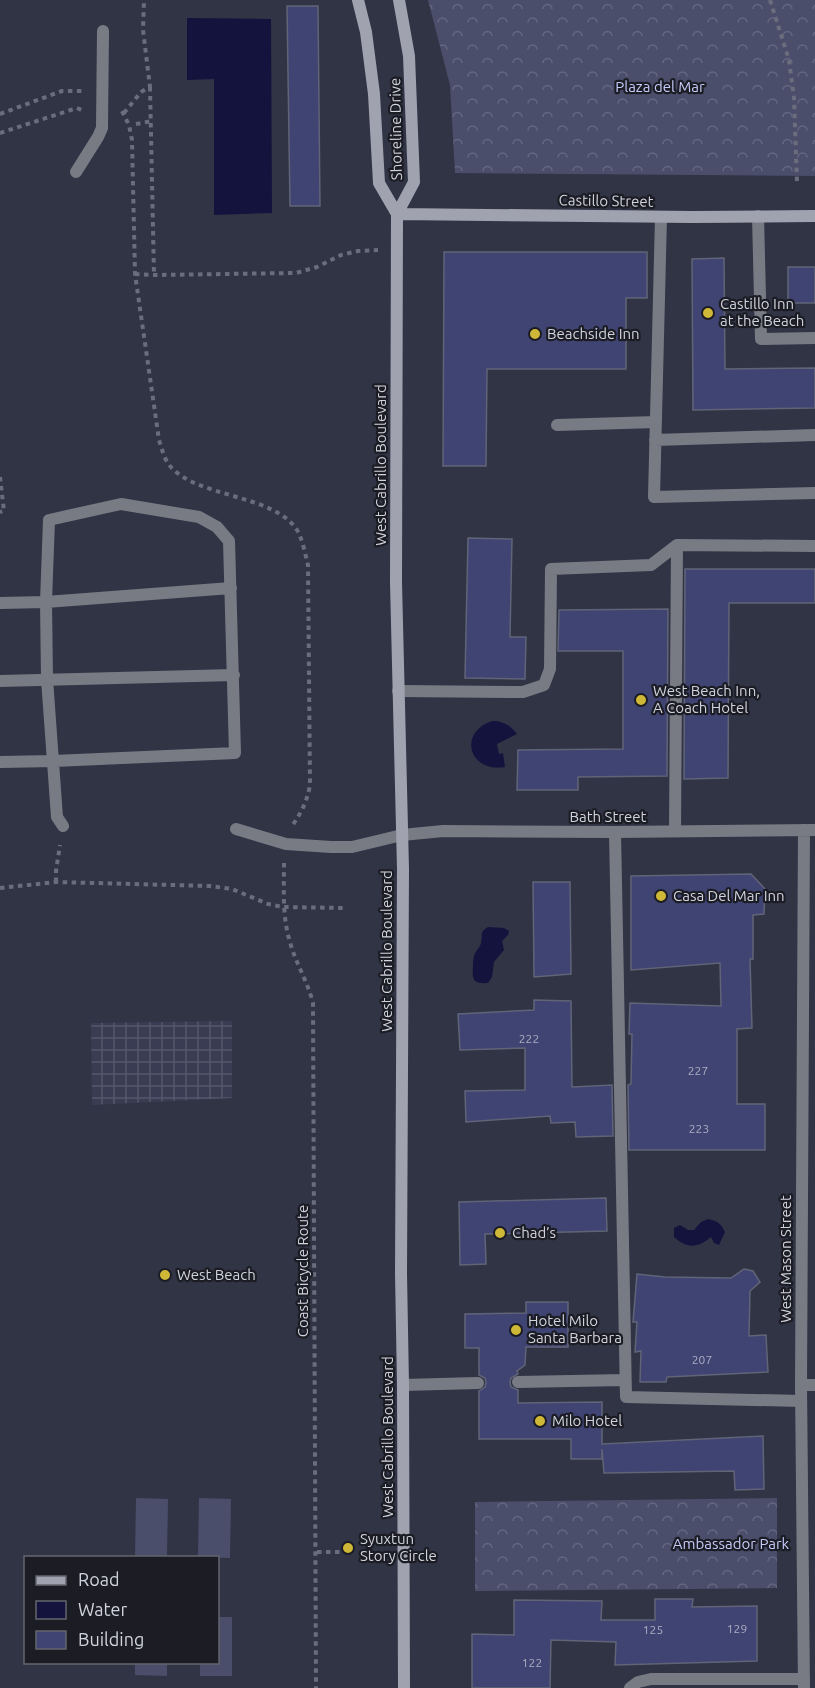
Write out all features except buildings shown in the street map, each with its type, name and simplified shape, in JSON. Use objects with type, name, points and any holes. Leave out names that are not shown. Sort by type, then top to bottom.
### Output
[{"type":"main road","name":"Shoreline Drive","points":[[358,0],[366,32],[373,84],[379,183],[396,214]]},
{"type":"main road","name":"Shoreline Drive","points":[[396,214],[414,182],[409,56],[399,0]]},
{"type":"main road","name":"Castillo Street","points":[[396,214],[815,216]]},
{"type":"main road","name":"West Cabrillo Boulevard","points":[[396,214],[396,582],[402,835],[401,1273],[404,1688]]},
{"type":"street","points":[[76,172],[99,137],[102,128],[103,31]]},
{"type":"street","points":[[758,216],[761,339],[815,338]]},
{"type":"street","points":[[661,217],[654,497],[815,493]]},
{"type":"street","points":[[558,425],[656,422]]},
{"type":"street","points":[[656,440],[815,435]]},
{"type":"street","points":[[0,762],[54,761],[235,753],[229,541],[217,527],[200,517],[121,504],[49,520],[46,602],[47,679],[54,761],[57,817],[63,826]]},
{"type":"street","points":[[675,831],[677,545]]},
{"type":"street","points":[[398,691],[523,692],[544,685],[550,669],[551,568],[651,565],[677,545],[815,546]]},
{"type":"street","points":[[0,603],[46,602],[231,588]]},
{"type":"street","points":[[0,681],[234,675]]},
{"type":"street","name":"Bath Street","points":[[236,829],[286,844],[331,847],[352,847],[402,835],[443,831],[809,830]]},
{"type":"street","name":"West Mason Street","points":[[804,1684],[801,1385],[809,830]]},
{"type":"street","points":[[615,832],[626,1397],[801,1401]]},
{"type":"street","points":[[518,1382],[625,1380]]},
{"type":"street","points":[[403,1385],[478,1383]]},
{"type":"street","points":[[801,1385],[815,1385]]},
{"type":"street","points":[[630,1688],[638,1682],[651,1679],[804,1684]]},
{"type":"path","points":[[144,0],[143,30],[152,122],[154,275]]},
{"type":"path","points":[[770,0],[789,60],[794,98],[797,183]]},
{"type":"path","points":[[124,112],[141,92],[150,87]]},
{"type":"path","points":[[0,133],[78,108],[84,111],[88,118]]},
{"type":"path","points":[[136,124],[152,122]]},
{"type":"path","points":[[135,274],[296,273],[358,250]]},
{"type":"path","points":[[0,477],[4,512],[0,512]]},
{"type":"path","points":[[56,882],[63,826]]},
{"type":"path","name":"Coast Bicycle Route","points":[[284,858],[286,927],[291,945],[309,986],[313,1004],[316,1688]]},
{"type":"path","points":[[0,888],[56,882],[210,886],[232,889],[268,904],[284,907],[345,908]]},
{"type":"path","points":[[317,1552],[350,1552]]},
{"type":"shaded area","points":[[232,1021],[232,1098],[92,1105],[91,1023]]},
{"type":"green space","name":"Plaza del Mar","points":[[428,0],[815,0],[815,176],[455,173],[450,85]]},
{"type":"green space","points":[[136,1498],[168,1499],[167,1556],[135,1556]]},
{"type":"green space","points":[[199,1498],[231,1499],[230,1558],[198,1556]]},
{"type":"green space","name":"Ambassador Park","points":[[777,1498],[777,1588],[475,1591],[475,1502]]},
{"type":"green space","points":[[219,1617],[232,1617],[232,1676],[200,1676],[200,1664],[219,1664]]},
{"type":"green space","points":[[135,1664],[167,1664],[167,1676],[135,1675]]},
{"type":"water","points":[[187,18],[271,19],[272,213],[214,215],[214,79],[187,80]]},
{"type":"water","points":[[492,721],[506,724],[517,734],[497,744],[499,754],[503,753],[505,767],[483,764],[472,750],[471,742],[474,734],[481,726]]},
{"type":"water","points":[[488,927],[504,928],[509,931],[502,941],[504,950],[494,962],[492,977],[488,983],[479,983],[473,978],[473,958],[480,945],[482,932]]},
{"type":"water","points":[[708,1219],[722,1226],[725,1232],[719,1245],[714,1243],[711,1237],[692,1246],[683,1244],[674,1237],[674,1228],[680,1225],[688,1230],[694,1230],[701,1222]]},
{"type":"place","name":"Castillo Inn at the Beach","points":[[708,313]]},
{"type":"place","name":"Beachside Inn","points":[[535,334]]},
{"type":"place","name":"West Beach Inn, A Coach Hotel","points":[[641,700]]},
{"type":"place","name":"Casa Del Mar Inn","points":[[661,896]]},
{"type":"place","name":"Chad’s","points":[[500,1233]]},
{"type":"place","name":"West Beach","points":[[165,1275]]},
{"type":"place","name":"Hotel Milo Santa Barbara","points":[[516,1330]]},
{"type":"place","name":"Milo Hotel","points":[[540,1421]]},
{"type":"place","name":"Syuxtun Story Circle","points":[[348,1548]]}]
